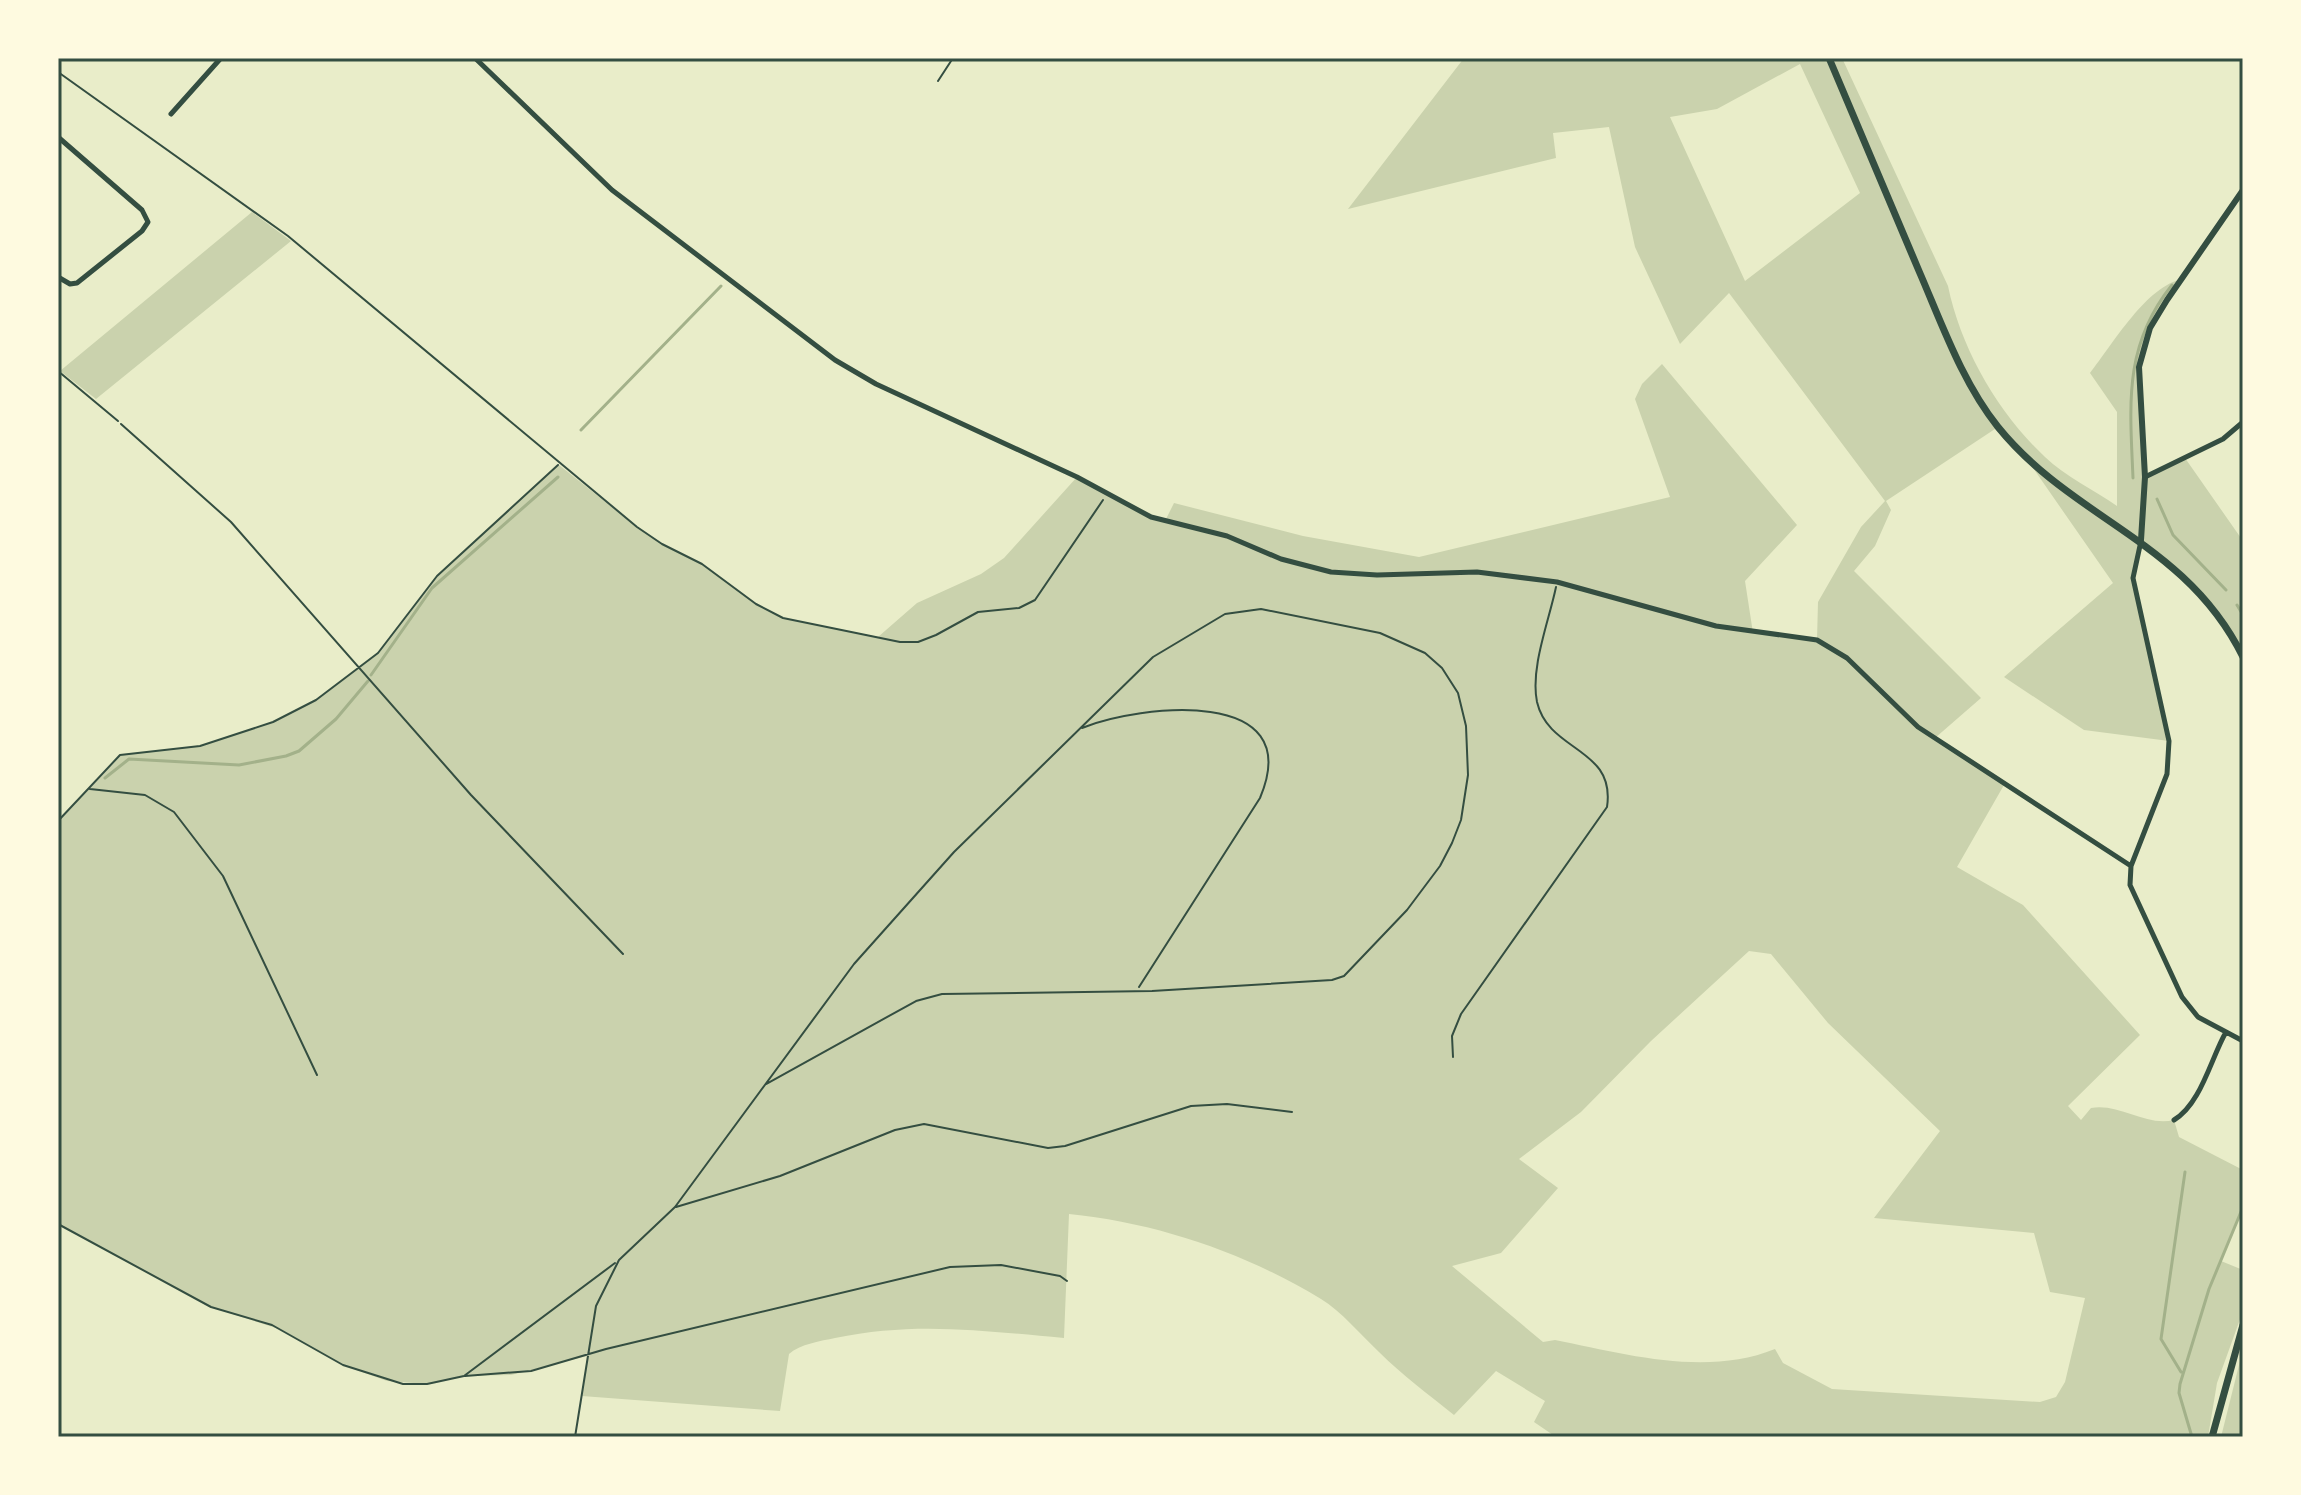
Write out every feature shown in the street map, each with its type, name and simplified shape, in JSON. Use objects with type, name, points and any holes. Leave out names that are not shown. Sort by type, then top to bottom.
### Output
[{"type":"main road","points":[[1829,58],[1939,318],[1976,395],[2026,458],[2141,540],[2196,587],[2216,611],[2243,657]]},
{"type":"main road","points":[[2212,1437],[2243,1325]]},
{"type":"street","points":[[171,114],[221,58]]},
{"type":"street","points":[[475,58],[612,190],[835,360],[876,384],[1164,522],[1227,536],[1281,559],[1331,572],[1377,575],[1477,572],[1557,582],[1716,626],[1753,634],[1817,640],[1847,658],[1918,727],[2131,866]]},
{"type":"street","points":[[58,137],[142,210],[148,222],[142,231],[77,283],[70,284],[58,277]]},
{"type":"street","points":[[2243,190],[2150,328],[2139,367],[2145,477],[2141,540],[2133,578],[2169,741],[2167,774],[2161,799],[2131,866],[2130,885],[2182,997],[2198,1017],[2241,1040],[2243,1030]]},
{"type":"street","points":[[2145,477],[2223,439],[2243,422]]},
{"type":"street","points":[[2174,1120],[2181,1116],[2198,1091],[2226,1032]]},
{"type":"lane","points":[[58,371],[118,421]]},
{"type":"path","points":[[938,81],[953,58]]},
{"type":"path","points":[[58,72],[288,236],[559,465],[662,544],[702,564],[756,604],[783,618],[900,642],[918,642],[978,612],[1019,608],[1035,600],[1107,493]]},
{"type":"path","points":[[118,421],[231,522],[471,795],[623,954]]},
{"type":"path","points":[[58,821],[120,755],[183,750],[264,726],[307,706],[359,668],[389,640],[437,576],[559,465]]},
{"type":"path","points":[[1453,1057],[1452,1036],[1461,1014],[1607,807],[1609,792],[1603,769],[1555,734],[1537,701],[1538,672],[1557,582]]},
{"type":"path","points":[[464,1376],[619,1260],[675,1207],[766,1084],[864,953],[954,852],[1153,657],[1206,623],[1244,610],[1261,609],[1380,633],[1414,646],[1434,660],[1458,693],[1466,726],[1468,775],[1461,820],[1440,866],[1407,910],[1355,966],[1332,980],[1152,991],[942,994],[916,1001],[766,1084]]},
{"type":"path","points":[[1081,728],[1142,711],[1208,710],[1224,713],[1247,725],[1268,755],[1269,769],[1260,798],[1138,989]]},
{"type":"path","points":[[88,789],[145,795],[174,812],[226,882],[317,1075]]},
{"type":"path","points":[[675,1207],[780,1176],[895,1130],[924,1124],[1048,1148],[1074,1143],[1191,1106],[1227,1104],[1292,1112]]},
{"type":"path","points":[[58,1224],[211,1307],[272,1325],[366,1374],[410,1385],[464,1376],[522,1373],[950,1267],[1001,1265],[1060,1276],[1067,1281]]},
{"type":"path","points":[[575,1437],[596,1306],[619,1260]]},
{"type":"green space","points":[[1464,58],[1842,58],[1948,286],[1962,333],[1984,379],[2012,421],[2045,457],[2117,506],[2117,412],[2090,373],[2144,304],[2157,292],[2183,279],[2150,328],[2139,367],[2145,477],[2185,458],[2243,541],[2243,657],[2216,611],[2142,541],[2133,578],[2169,741],[2084,730],[2004,677],[2113,583],[2026,458],[1998,427],[1886,501],[1891,510],[1875,546],[1854,571],[1981,698],[1935,738],[2004,785],[1957,867],[2023,905],[2140,1035],[2068,1106],[2081,1120],[2091,1108],[2102,1107],[2153,1120],[2174,1120],[2179,1137],[2243,1170],[2243,1207],[2221,1261],[2243,1270],[2243,1311],[2217,1383],[2208,1437],[1556,1437],[1534,1422],[1545,1401],[1496,1371],[1454,1415],[1397,1369],[1336,1310],[1292,1283],[1231,1254],[1168,1233],[1069,1214],[1064,1338],[977,1330],[922,1329],[865,1333],[817,1342],[789,1354],[780,1411],[582,1396],[587,1356],[511,1375],[464,1376],[427,1384],[387,1381],[343,1365],[282,1330],[211,1307],[58,1224],[58,821],[120,755],[200,746],[281,719],[325,694],[378,653],[437,576],[559,465],[637,527],[662,544],[702,564],[756,604],[783,618],[878,637],[917,603],[981,574],[1004,558],[1077,477],[1165,521],[1174,503],[1303,536],[1419,557],[1670,497],[1635,399],[1642,384],[1662,364],[1797,525],[1745,581],[1753,633],[1817,640],[1818,602],[1861,527],[1885,501],[1729,293],[1680,344],[1635,247],[1609,127],[1553,133],[1556,158],[1348,209]],"holes":[[[1800,64],[1860,193],[1745,281],[1670,117],[1717,109]],[[1749,951],[1771,954],[1828,1023],[1940,1131],[1874,1218],[2034,1233],[2050,1292],[2085,1298],[2065,1382],[2056,1397],[2040,1402],[1832,1389],[1783,1363],[1775,1349],[1749,1357],[1694,1362],[1637,1356],[1555,1340],[1543,1342],[1452,1266],[1501,1253],[1558,1188],[1519,1159],[1581,1112],[1651,1041]]]},
{"type":"green space","points":[[252,212],[291,241],[96,399],[60,371]]},
{"type":"green space","points":[[2243,1349],[2243,1437],[2221,1437]]},
{"type":"waterway","points":[[2133,478],[2131,401],[2137,354],[2156,308],[2172,285]]},
{"type":"waterway","points":[[581,430],[721,286]]},
{"type":"waterway","points":[[371,675],[432,588],[558,477]]},
{"type":"waterway","points":[[2157,499],[2173,535],[2226,590]]},
{"type":"waterway","points":[[2237,605],[2243,615]]},
{"type":"waterway","points":[[105,778],[129,759],[239,765],[286,756],[299,751],[336,719],[368,681]]},
{"type":"waterway","points":[[2181,1372],[2161,1339],[2185,1172]]},
{"type":"waterway","points":[[2192,1437],[2179,1393],[2180,1384],[2209,1289],[2243,1207]]}]
